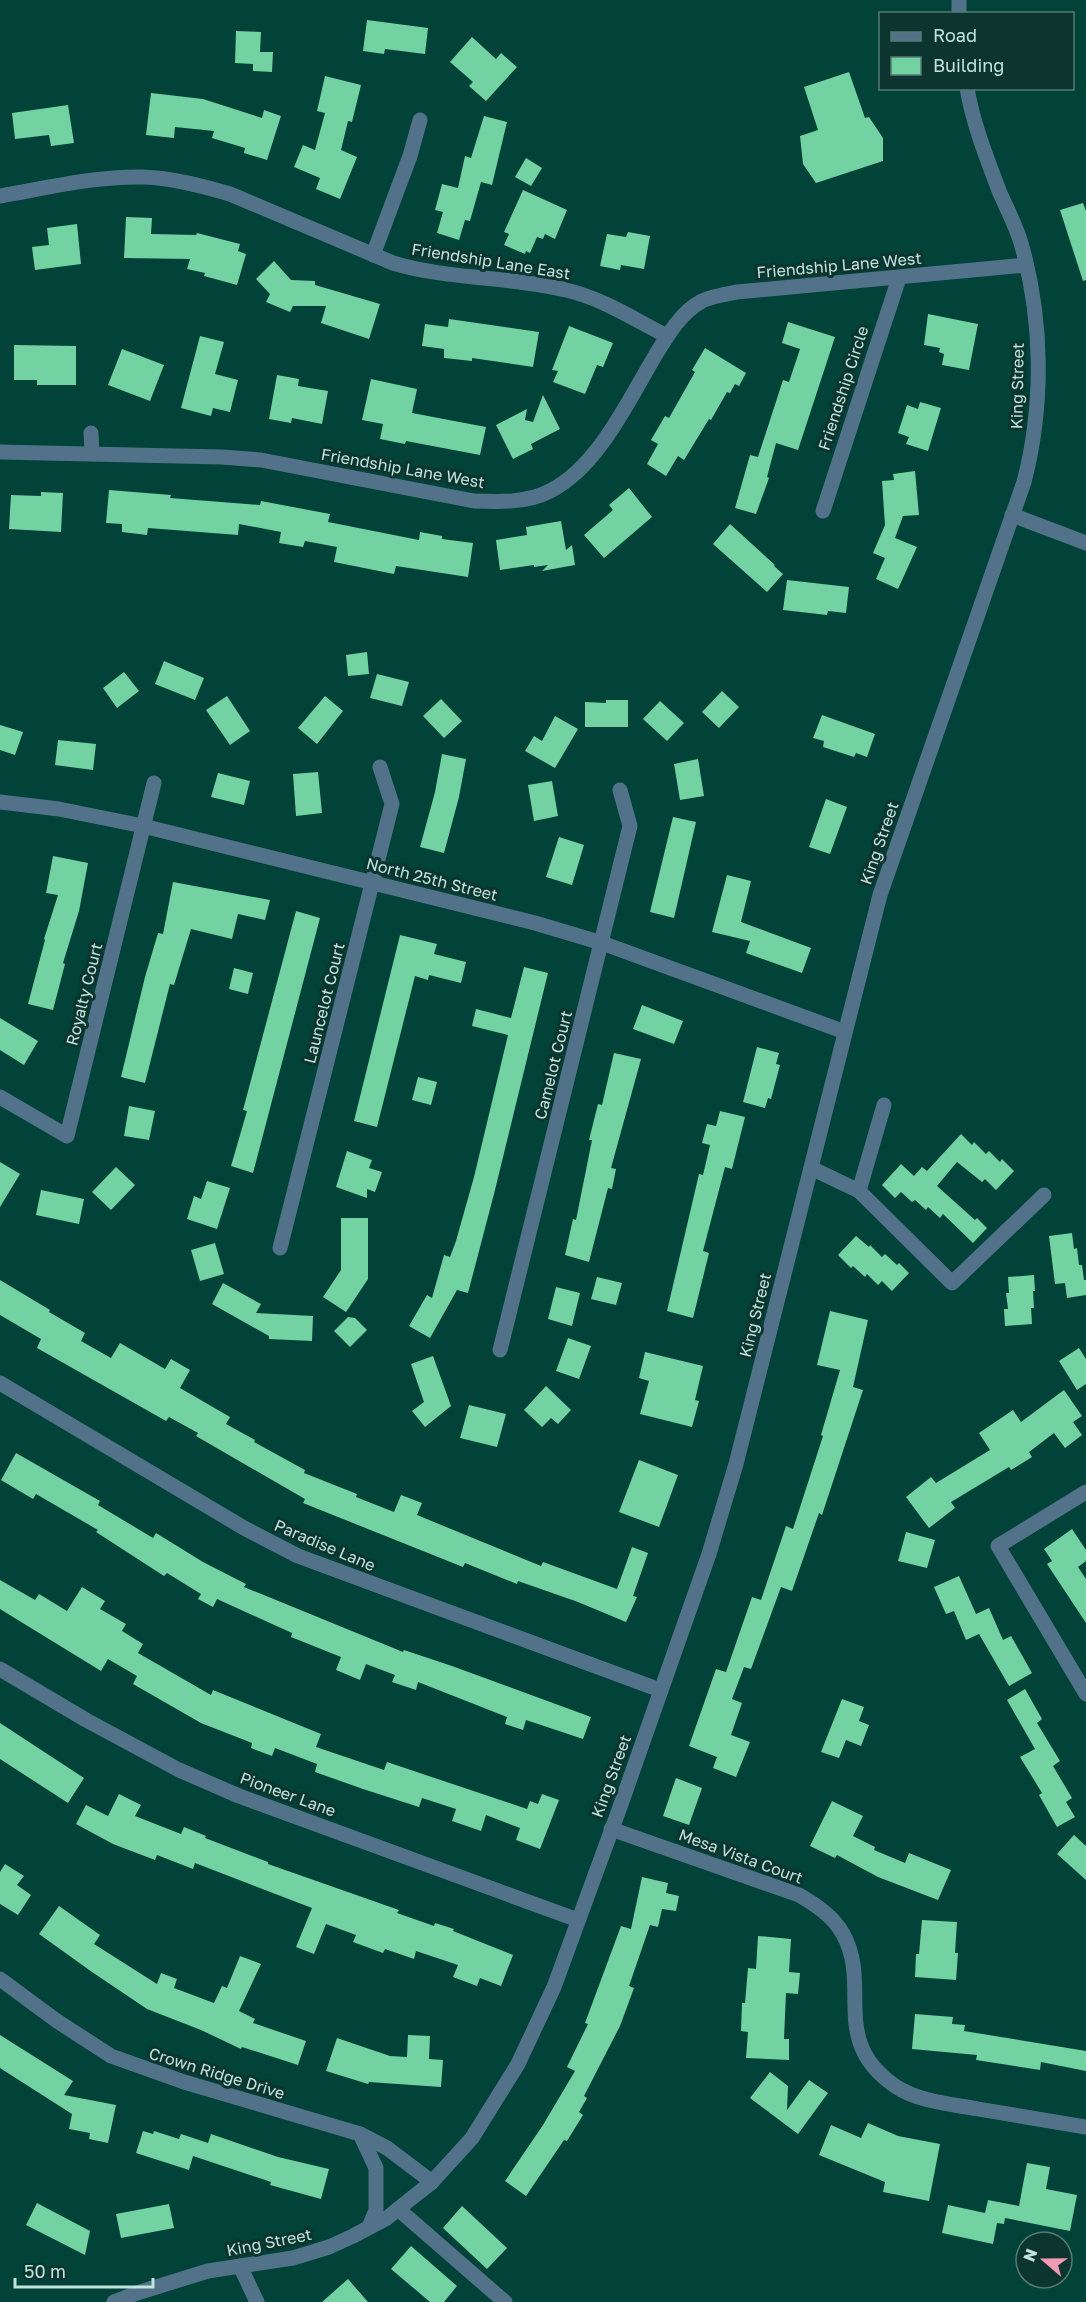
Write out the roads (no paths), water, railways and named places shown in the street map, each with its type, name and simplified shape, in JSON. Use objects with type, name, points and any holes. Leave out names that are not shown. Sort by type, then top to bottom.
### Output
[{"type":"street","name":"King Street","points":[[114,2302],[208,2271],[293,2258],[329,2247],[398,2209],[432,2182],[472,2138],[519,2064],[554,1987],[709,1554],[736,1464],[880,895],[1024,482],[1032,453],[1038,374],[1032,292],[1020,242],[978,132],[968,90]]},
{"type":"street","points":[[373,255],[410,156],[420,120]]},
{"type":"street","name":"Friendship Lane East","points":[[0,196],[89,180],[143,177],[174,180],[230,194],[414,270],[536,284],[568,290],[602,303],[667,336]]},
{"type":"street","name":"Friendship Lane West","points":[[0,452],[92,453],[261,460],[474,501],[505,502],[528,498],[549,492],[582,469],[597,451],[667,336],[688,311],[702,301],[737,292],[1026,265]]},
{"type":"street","name":"Friendship Circle","points":[[824,511],[899,278]]},
{"type":"street","points":[[91,433],[92,453]]},
{"type":"street","points":[[1012,515],[1086,543]]},
{"type":"street","name":"Launcelot Court","points":[[280,1248],[392,804],[380,767]]},
{"type":"street","name":"Royalty Court","points":[[0,1097],[67,1136],[154,783]]},
{"type":"street","name":"Camelot Court","points":[[500,1350],[630,826],[620,790]]},
{"type":"street","name":"North 25th Street","points":[[0,802],[60,809],[143,826],[535,923],[602,943],[845,1032]]},
{"type":"street","points":[[859,1191],[884,1105]]},
{"type":"street","points":[[811,1168],[859,1191],[952,1283],[1044,1195]]},
{"type":"street","name":"Paradise Lane","points":[[0,1383],[244,1528],[298,1556],[660,1690]]},
{"type":"street","points":[[1086,1492],[998,1546],[1086,1694]]},
{"type":"street","name":"Pioneer Lane","points":[[0,1669],[86,1720],[179,1770],[239,1796],[578,1920]]},
{"type":"street","name":"Mesa Vista Court","points":[[611,1829],[799,1895],[818,1906],[832,1918],[843,1934],[854,1970],[855,2025],[860,2043],[880,2073],[896,2086],[930,2100],[1086,2127]]},
{"type":"street","name":"Crown Ridge Drive","points":[[0,1979],[57,2021],[111,2056],[184,2082],[360,2134],[387,2148],[432,2182]]},
{"type":"street","points":[[360,2134],[376,2168],[376,2210],[369,2227]]},
{"type":"street","points":[[398,2209],[505,2302]]},
{"type":"street","points":[[240,2266],[257,2302]]}]
